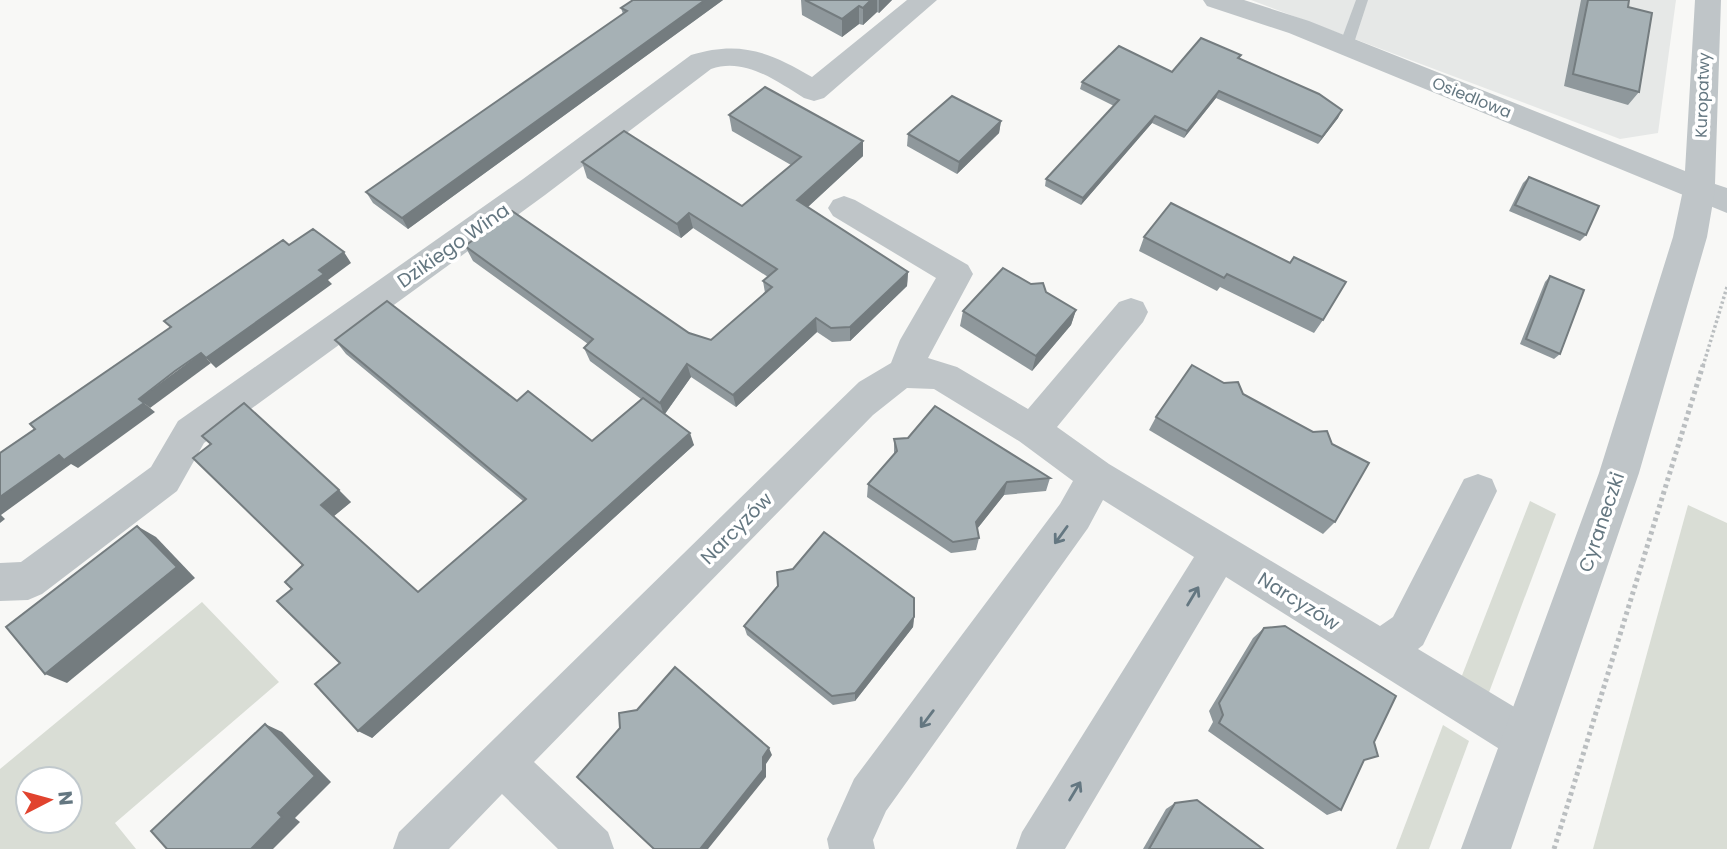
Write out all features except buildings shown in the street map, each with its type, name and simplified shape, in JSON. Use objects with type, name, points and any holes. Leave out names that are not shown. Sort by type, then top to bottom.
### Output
[{"type":"street","name":"Dzikiego Wina","points":[[0,582],[28,581],[60,558],[164,479],[191,432],[534,187],[701,62],[724,55],[743,56],[761,61],[814,91],[924,0]]},
{"type":"street","name":"Osiedlowa","points":[[1216,0],[1299,27],[1713,195]]},
{"type":"street","name":"Kuropatwy","points":[[1708,0],[1713,195]]},
{"type":"street","name":"Cyraneczki","points":[[1486,849],[1619,474],[1690,237],[1713,195]]},
{"type":"street","points":[[844,208],[956,274],[912,350],[907,371]]},
{"type":"street","points":[[1032,430],[1131,313]]},
{"type":"street","name":"Narcyzów","points":[[416,849],[836,428],[893,375],[907,371],[933,373],[944,377],[1032,430],[1096,476],[1524,739]]},
{"type":"street","points":[[852,849],[850,839],[870,794],[1074,516],[1096,476]]},
{"type":"street","points":[[1379,651],[1408,631],[1478,491]]},
{"type":"street","points":[[1039,849],[1220,551]]},
{"type":"street","points":[[501,762],[591,849]]},
{"type":"lane","points":[[1346,46],[1362,0]]},
{"type":"path","points":[[1554,849],[1727,287]]},
{"type":"shaded area","points":[[1251,0],[1676,0],[1658,133],[1620,139]]},
{"type":"shaded area","points":[[1530,501],[1556,514],[1488,695],[1461,678]]},
{"type":"shaded area","points":[[1688,505],[1727,523],[1727,849],[1593,849]]},
{"type":"shaded area","points":[[202,602],[279,682],[115,823],[136,849],[0,849],[0,769]]},
{"type":"shaded area","points":[[1443,725],[1469,741],[1429,849],[1396,849]]}]
